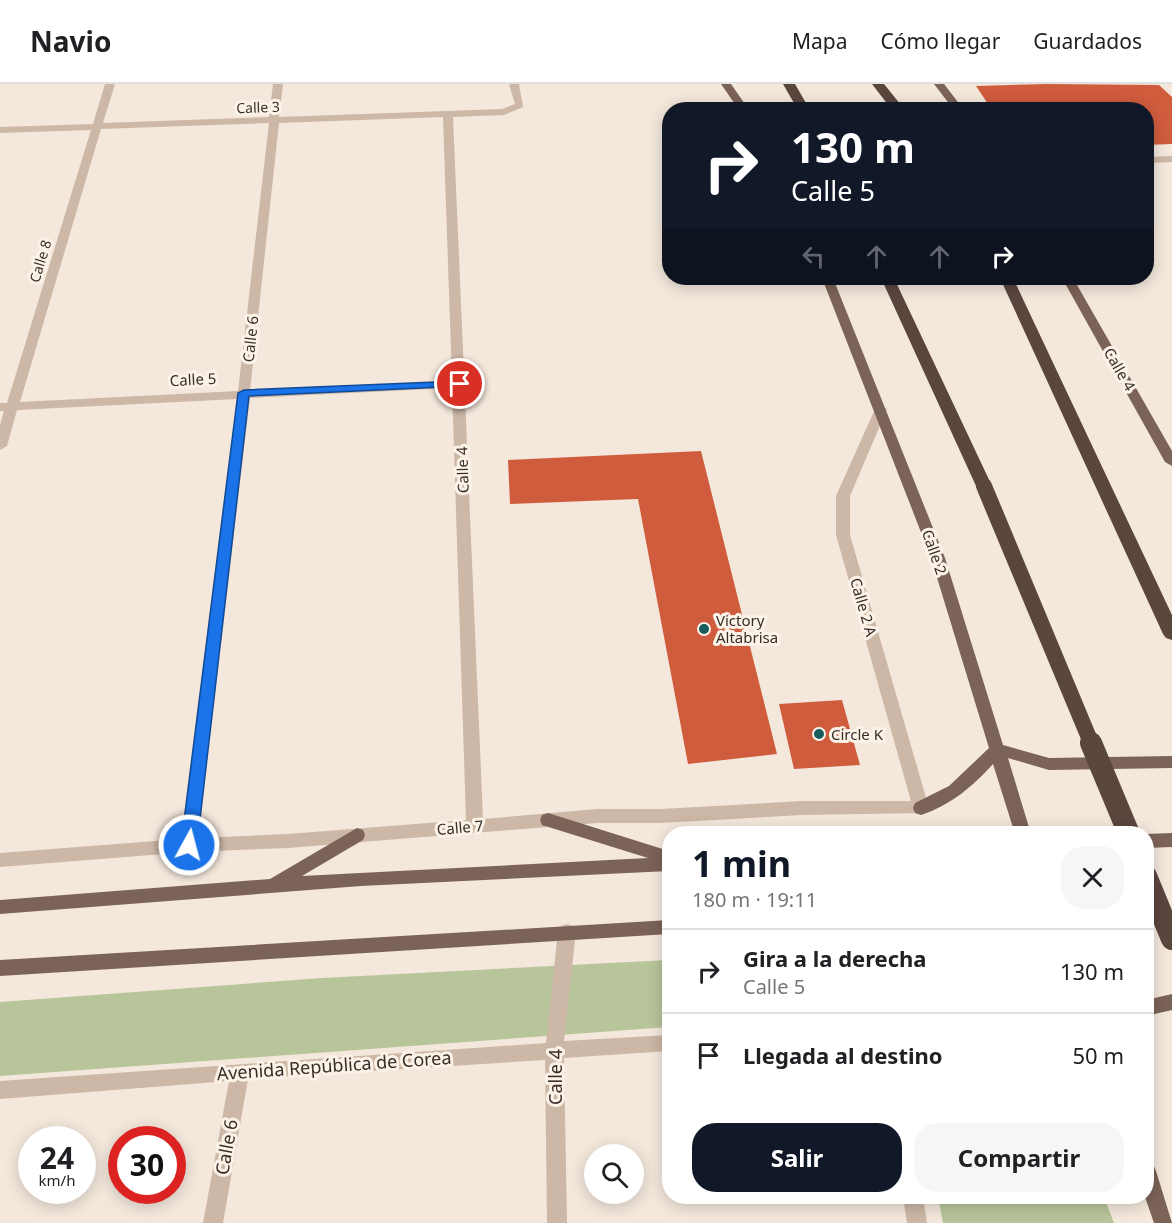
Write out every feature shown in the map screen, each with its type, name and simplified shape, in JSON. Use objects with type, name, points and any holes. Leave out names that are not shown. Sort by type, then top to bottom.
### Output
[{"type":"highway","points":[[789,84],[799,102]]},
{"type":"highway","points":[[878,84],[893,102]]},
{"type":"highway","points":[[890,285],[984,486],[1126,826]]},
{"type":"highway","points":[[1009,285],[1172,634]]},
{"type":"highway","points":[[1154,895],[1172,939]]},
{"type":"main road","points":[[726,84],[738,102]]},
{"type":"main road","points":[[939,84],[953,102]]},
{"type":"main road","name":"Calle 2","points":[[830,285],[881,409],[938,558],[1021,826]]},
{"type":"main road","name":"Calle 4","points":[[1071,285],[1167,442],[1172,462]]},
{"type":"main road","points":[[921,808],[945,799],[966,783],[997,749],[1049,764],[1172,762]]},
{"type":"main road","points":[[548,820],[662,856]]},
{"type":"main road","points":[[272,886],[357,835]]},
{"type":"main road","points":[[1154,841],[1172,840]]},
{"type":"main road","points":[[0,907],[361,879],[662,864]]},
{"type":"main road","points":[[1154,907],[1172,906]]},
{"type":"main road","points":[[0,968],[567,931],[662,927]]},
{"type":"main road","points":[[1154,1006],[1172,1002]]},
{"type":"main road","points":[[1154,1195],[1164,1223]]},
{"type":"street","name":"Calle 8","points":[[0,446],[6,407],[110,84]]},
{"type":"street","name":"Calle 6","points":[[189,845],[244,393],[278,84]]},
{"type":"street","name":"Calle 3","points":[[0,130],[504,112],[516,109],[520,101],[513,84]]},
{"type":"street","name":"Calle 4","points":[[448,115],[476,826]]},
{"type":"street","points":[[1154,160],[1172,159]]},
{"type":"street","name":"Calle 5","points":[[6,407],[244,393],[460,384]]},
{"type":"street","name":"Calle 2 A","points":[[881,409],[843,496],[843,535],[921,808]]},
{"type":"street","name":"Calle 7","points":[[0,860],[548,820],[802,808],[921,808]]},
{"type":"street","name":"Calle 4","points":[[557,1223],[554,1051],[567,931]]},
{"type":"street","name":"Avenida República de Corea","points":[[0,1090],[240,1071],[662,1043]]},
{"type":"street","name":"Calle 6","points":[[213,1223],[240,1071]]},
{"type":"street","points":[[914,1204],[917,1223]]},
{"type":"green space","points":[[662,960],[662,1028],[0,1076],[0,1002],[322,978]]},
{"type":"green space","points":[[939,1204],[1107,1204],[1114,1223],[943,1223]]},
{"type":"building","points":[[1159,85],[1172,97],[1172,144],[1154,145],[1154,102],[987,102],[976,86]]},
{"type":"building","name":"Victory Altabrisa","points":[[701,451],[777,754],[688,764],[638,499],[510,504],[508,460]]},
{"type":"building","name":"Circle K","points":[[842,700],[860,765],[794,769],[779,704]]},
{"type":"place","name":"Victory Altabrisa","points":[[704,629]]},
{"type":"place","name":"Circle K","points":[[819,734]]},
{"type":"route","points":[[189,845],[244,393],[460,384]]}]
